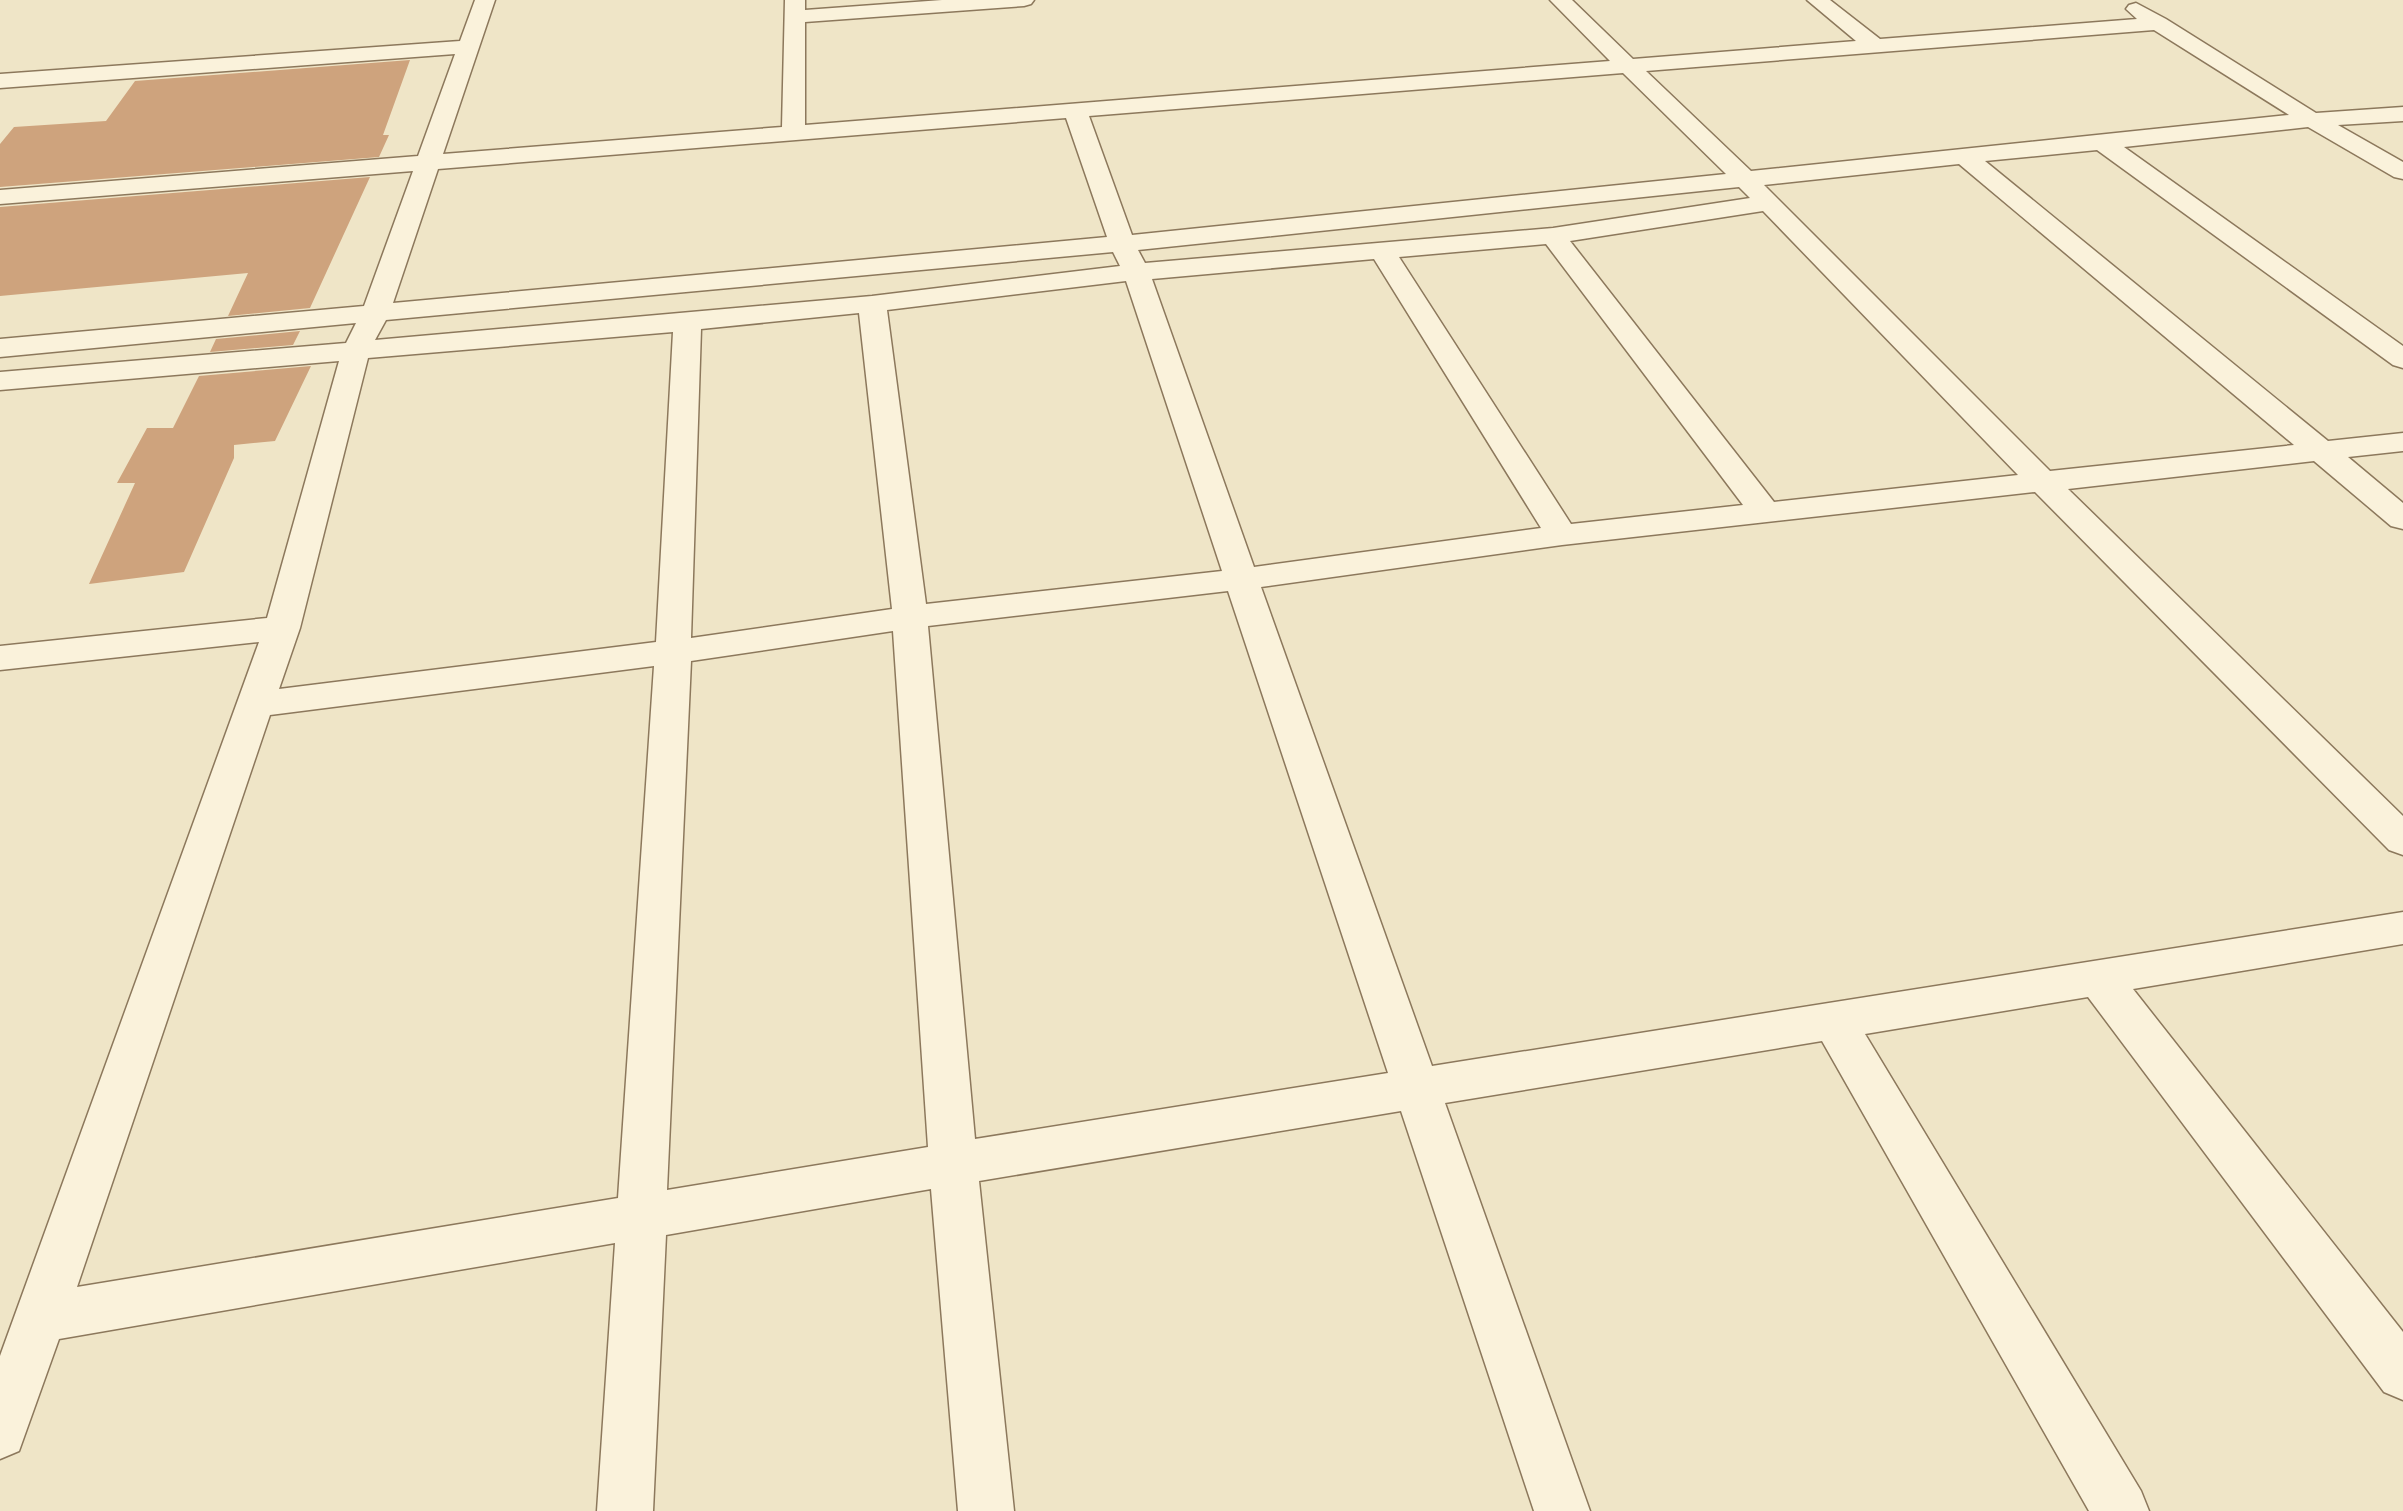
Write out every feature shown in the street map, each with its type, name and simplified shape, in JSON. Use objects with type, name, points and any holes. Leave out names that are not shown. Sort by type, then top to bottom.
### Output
[{"type":"street","points":[[0,1432],[282,628],[356,350],[375,314],[485,0]]},
{"type":"street","points":[[793,132],[795,9],[1024,0]]},
{"type":"street","points":[[1559,0],[1746,180],[2043,482],[2403,840]]},
{"type":"street","points":[[1817,0],[1875,46]]},
{"type":"street","points":[[2123,1],[2148,0]]},
{"type":"street","points":[[2123,1],[2312,120],[2403,172]]},
{"type":"street","points":[[0,197],[2158,23]]},
{"type":"street","points":[[0,81],[470,47]]},
{"type":"street","points":[[1075,110],[1129,258],[1562,1511]]},
{"type":"street","points":[[0,381],[872,304],[1129,258],[1746,180],[2312,120],[2403,114]]},
{"type":"street","points":[[2102,142],[2403,359]]},
{"type":"street","points":[[1966,158],[2403,519]]},
{"type":"street","points":[[0,348],[375,314],[1129,258],[1381,250],[1553,236],[1769,203]]},
{"type":"street","points":[[1553,236],[1766,513]]},
{"type":"street","points":[[1381,250],[1562,535]]},
{"type":"street","points":[[872,304],[910,617],[953,1164],[986,1511]]},
{"type":"street","points":[[625,1511],[673,652],[687,322]]},
{"type":"street","points":[[253,705],[673,652],[910,617],[1240,579],[1562,535],[2403,442]]},
{"type":"street","points":[[0,658],[282,628]]},
{"type":"street","points":[[42,1317],[953,1164],[2403,928]]},
{"type":"street","points":[[2099,978],[2403,1374]]},
{"type":"street","points":[[1835,1021],[2121,1511]]},
{"type":"building","points":[[410,60],[383,135],[389,135],[379,157],[0,187],[0,144],[14,127],[106,121],[135,81]]},
{"type":"building","points":[[370,177],[310,308],[228,316],[248,273],[0,296],[0,207]]},
{"type":"building","points":[[300,331],[293,345],[210,352],[216,339]]},
{"type":"building","points":[[311,366],[275,441],[234,445],[234,458],[184,572],[89,584],[135,483],[117,483],[147,428],[173,428],[199,376]]}]
